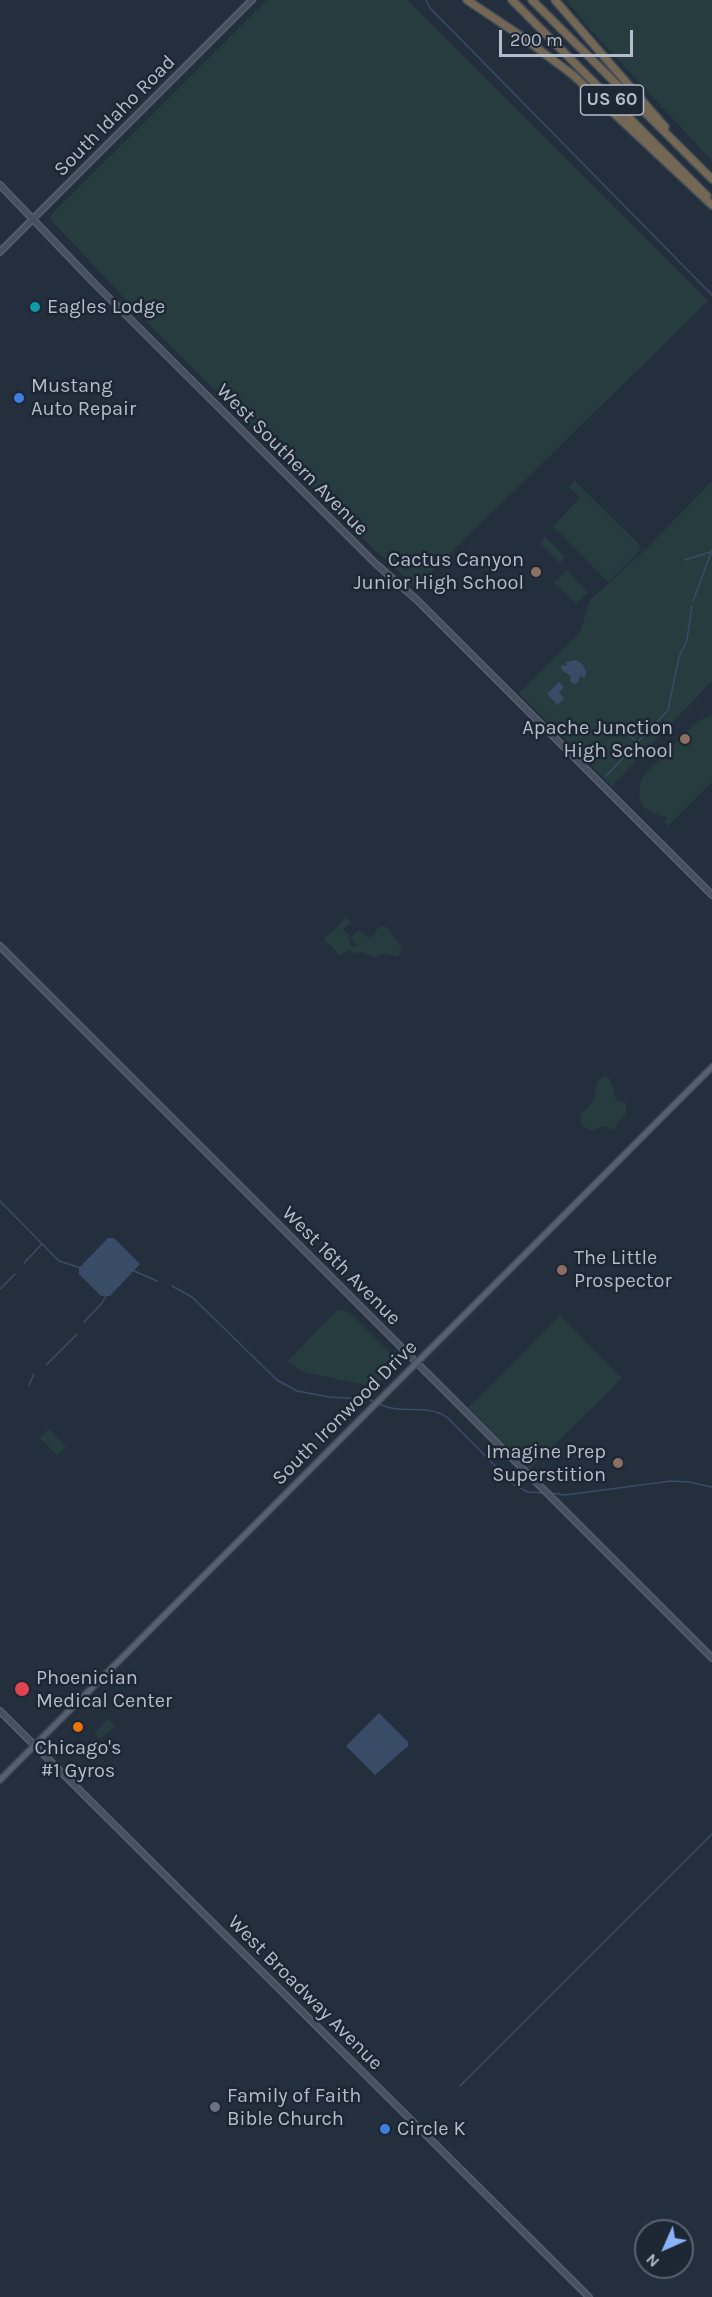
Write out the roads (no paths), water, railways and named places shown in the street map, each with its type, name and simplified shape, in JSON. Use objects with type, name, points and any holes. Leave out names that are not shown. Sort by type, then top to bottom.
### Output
[{"type":"highway","points":[[467,0],[521,36],[573,75],[712,205]]},
{"type":"highway","name":"US 60","points":[[512,0],[712,200]]},
{"type":"highway","name":"US 60","points":[[532,0],[712,179]]},
{"type":"highway","points":[[555,0],[694,161]]},
{"type":"main road","name":"South Idaho Road","points":[[0,252],[252,0]]},
{"type":"main road","name":"West Southern Avenue","points":[[0,185],[95,284],[279,468],[376,564],[417,600],[712,895]]},
{"type":"main road","name":"West 16th Avenue","points":[[0,946],[712,1658]]},
{"type":"main road","name":"South Ironwood Drive","points":[[0,1780],[712,1067]]},
{"type":"main road","name":"West Broadway Avenue","points":[[0,1710],[589,2297]]},
{"type":"water","points":[[576,660],[586,671],[585,678],[580,676],[578,682],[574,684],[570,681],[571,676],[561,668],[562,665],[567,666],[566,662]]},
{"type":"water","points":[[559,682],[564,687],[559,693],[564,698],[558,705],[547,694]]},
{"type":"water","points":[[108,1238],[114,1238],[140,1264],[110,1296],[101,1296],[79,1274],[79,1268]]},
{"type":"water","points":[[379,1713],[408,1742],[408,1746],[375,1775],[346,1746]]},
{"type":"waterway","points":[[426,0],[430,8],[712,295]]},
{"type":"waterway","points":[[693,601],[712,550]]},
{"type":"waterway","points":[[685,560],[710,552]]},
{"type":"waterway","points":[[606,776],[668,710],[679,657],[687,640],[692,606]]},
{"type":"waterway","points":[[627,734],[636,741]]},
{"type":"waterway","points":[[0,1201],[59,1261],[81,1268]]},
{"type":"waterway","points":[[24,1263],[42,1244]]},
{"type":"waterway","points":[[134,1271],[157,1281]]},
{"type":"waterway","points":[[0,1289],[15,1274]]},
{"type":"waterway","points":[[172,1286],[192,1297],[277,1380],[297,1391],[329,1397],[368,1399],[375,1402]]},
{"type":"waterway","points":[[84,1322],[106,1296]]},
{"type":"waterway","points":[[46,1365],[77,1334]]},
{"type":"waterway","points":[[29,1385],[34,1374]]},
{"type":"waterway","points":[[379,1404],[397,1409],[439,1413],[448,1418],[514,1485],[528,1492],[545,1493]]},
{"type":"waterway","points":[[550,1493],[565,1495],[671,1481],[712,1487]]},
{"type":"waterway","points":[[460,2086],[712,1834]]},
{"type":"place","name":"Eagles Lodge","points":[[35,307]]},
{"type":"place","name":"Mustang Auto Repair","points":[[19,398]]},
{"type":"place","name":"Cactus Canyon Junior High School","points":[[536,572]]},
{"type":"place","name":"Apache Junction High School","points":[[685,739]]},
{"type":"place","name":"The Little Prospector","points":[[562,1270]]},
{"type":"place","name":"Imagine Prep Superstition","points":[[618,1463]]},
{"type":"place","name":"Phoenician Medical Center","points":[[22,1689]]},
{"type":"place","name":"Chicago's #1 Gyros","points":[[78,1727]]},
{"type":"place","name":"Family of Faith Bible Church","points":[[215,2107]]},
{"type":"place","name":"Circle K","points":[[385,2129]]}]
